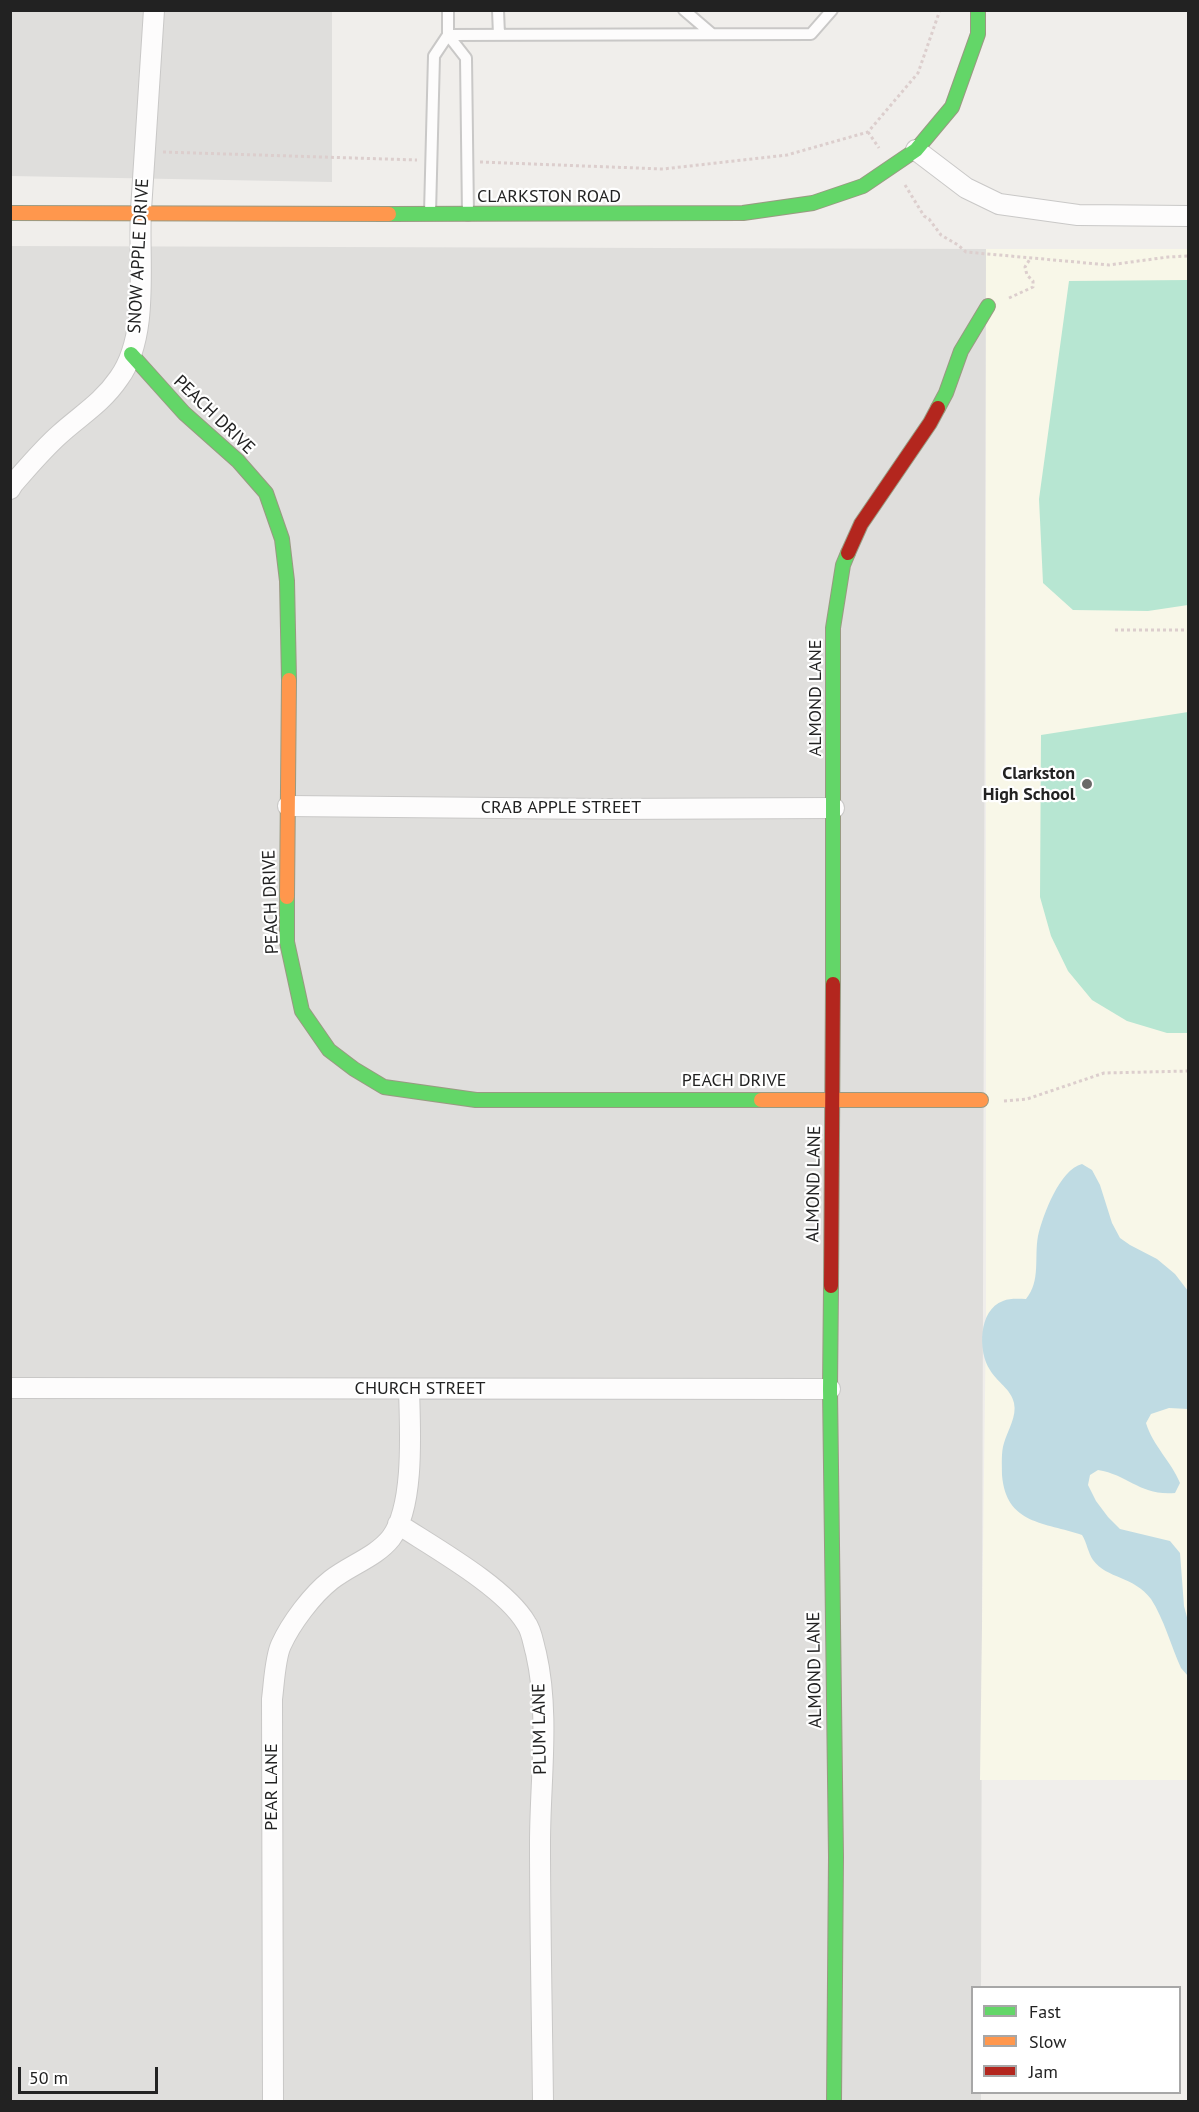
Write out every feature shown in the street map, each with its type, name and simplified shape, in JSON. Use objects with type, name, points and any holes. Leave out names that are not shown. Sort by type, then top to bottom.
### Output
[{"type":"street","name":"SNOW APPLE DRIVE","points":[[10,489],[41,452],[103,397],[119,378],[131,354],[139,324],[141,214],[154,10]]},
{"type":"street","name":"CLARKSTON ROAD","points":[[10,213],[468,215],[743,213],[813,203],[863,186],[916,150],[952,106],[978,34],[978,10]]},
{"type":"street","points":[[916,150],[966,188],[999,204],[1078,215],[1188,216]]},
{"type":"street","name":"ALMOND LANE","points":[[834,2102],[836,1857],[830,1389],[833,1099],[833,628],[843,565],[861,525],[930,423],[962,351],[988,306]]},
{"type":"street","name":"PEACH DRIVE","points":[[131,354],[184,413],[238,461],[266,494],[282,538],[287,581],[287,942],[302,1011],[329,1050],[354,1069],[384,1087],[476,1100],[981,1100]]},
{"type":"street","name":"CRAB APPLE STREET","points":[[288,806],[594,809],[834,808]]},
{"type":"street","name":"CHURCH STREET","points":[[10,1388],[830,1389]]},
{"type":"street","points":[[398,1524],[402,1515],[410,1469],[409,1389]]},
{"type":"street","name":"PEAR LANE","points":[[273,2102],[272,1699],[280,1647],[308,1603],[331,1580],[378,1550],[391,1537],[398,1524]]},
{"type":"street","name":"PLUM LANE","points":[[398,1524],[461,1565],[507,1599],[526,1623],[538,1660],[543,1704],[540,1840],[543,2102]]},
{"type":"lane","points":[[430,214],[434,56],[448,35],[448,10]]},
{"type":"lane","points":[[498,10],[499,35]]},
{"type":"lane","points":[[684,10],[712,34]]},
{"type":"lane","points":[[448,35],[811,34],[832,10]]},
{"type":"lane","points":[[448,35],[466,58],[468,215]]},
{"type":"path","points":[[467,162],[663,168],[787,155],[868,132],[918,73],[940,10]]},
{"type":"path","points":[[868,132],[884,154]]},
{"type":"path","points":[[145,152],[431,160]]},
{"type":"path","points":[[910,193],[935,229],[966,252],[1108,265],[1168,256],[1188,256]]},
{"type":"path","points":[[988,306],[1033,287],[1033,281],[1027,275],[1025,267],[1030,259]]},
{"type":"path","points":[[1115,630],[1188,630]]},
{"type":"path","points":[[981,1100],[1027,1099],[1104,1073],[1188,1071]]},
{"type":"shaded area","points":[[11,11],[332,11],[332,182],[11,176]]},
{"type":"shaded area","points":[[11,246],[986,249],[981,1986],[971,1986],[971,2094],[981,2094],[981,2101],[11,2102]]},
{"type":"shaded area","name":"Clarkston High School","points":[[986,249],[1188,249],[1188,1780],[980,1780],[986,1319]]},
{"type":"green space","points":[[1188,280],[1188,605],[1148,611],[1073,610],[1043,583],[1039,499],[1069,281]]},
{"type":"green space","points":[[1188,712],[1188,1033],[1167,1033],[1127,1021],[1092,1000],[1068,971],[1051,936],[1040,897],[1041,735]]},
{"type":"water","points":[[1082,1164],[1092,1170],[1100,1185],[1112,1223],[1120,1238],[1157,1259],[1175,1274],[1188,1291],[1188,1409],[1169,1408],[1151,1414],[1146,1423],[1180,1483],[1175,1493],[1153,1491],[1098,1470],[1090,1475],[1088,1485],[1096,1501],[1120,1529],[1170,1541],[1180,1553],[1184,1606],[1188,1621],[1188,1676],[1181,1668],[1164,1624],[1151,1599],[1137,1586],[1099,1566],[1091,1557],[1082,1535],[1041,1523],[1019,1513],[1011,1504],[1005,1491],[1002,1475],[1002,1450],[1015,1408],[1010,1394],[986,1362],[982,1343],[985,1322],[995,1306],[1009,1299],[1026,1299],[1031,1292],[1035,1277],[1038,1236],[1048,1205],[1067,1174]]},
{"type":"traffic: fast","points":[[389,214],[743,213],[813,203],[863,186],[916,150],[952,107],[978,34],[978,10]]},
{"type":"traffic: fast","points":[[938,408],[946,393],[961,351],[988,306]]},
{"type":"traffic: fast","points":[[131,354],[184,413],[238,461],[266,493],[282,539],[287,581],[289,680]]},
{"type":"traffic: fast","points":[[833,984],[833,628],[843,565],[848,553]]},
{"type":"traffic: fast","points":[[287,897],[287,942],[302,1011],[329,1050],[354,1069],[384,1087],[476,1100],[761,1100]]},
{"type":"traffic: fast","points":[[831,1286],[830,1389],[836,1857],[834,2102]]},
{"type":"traffic: slow","points":[[10,213],[389,214]]},
{"type":"traffic: slow","points":[[287,897],[289,680]]},
{"type":"traffic: slow","points":[[761,1100],[981,1100]]},
{"type":"traffic: jam","points":[[848,553],[861,524],[938,408]]},
{"type":"traffic: jam","points":[[831,1286],[833,984]]},
{"type":"place","name":"Clarkston High School","points":[[1087,784]]}]
